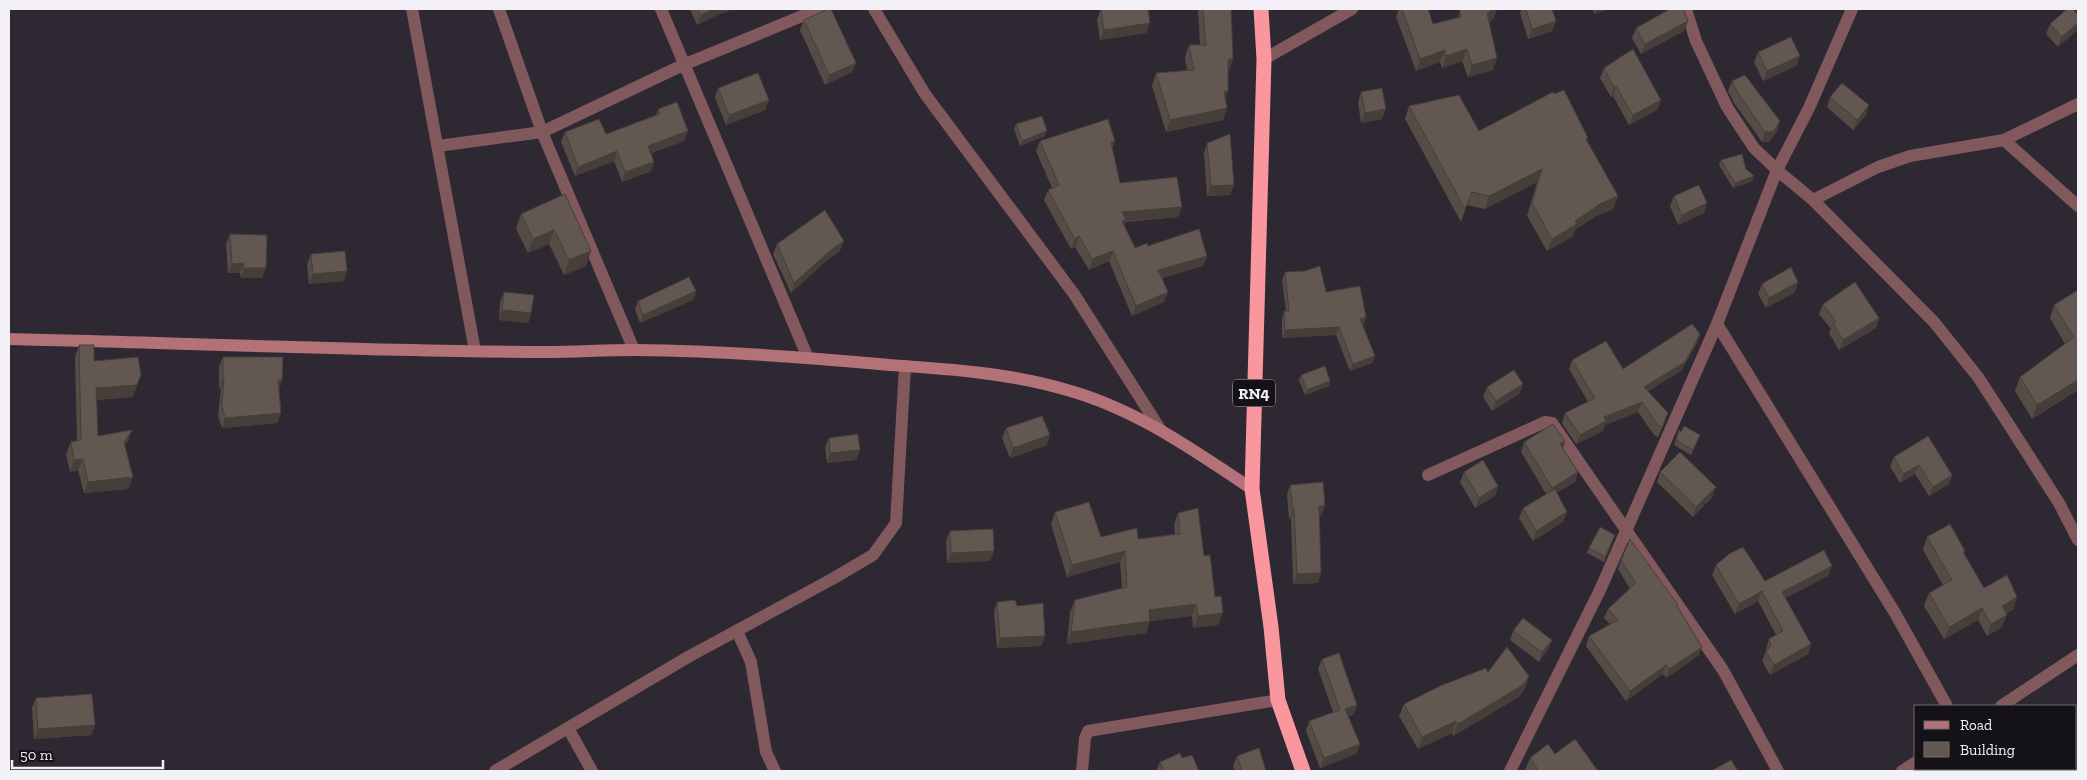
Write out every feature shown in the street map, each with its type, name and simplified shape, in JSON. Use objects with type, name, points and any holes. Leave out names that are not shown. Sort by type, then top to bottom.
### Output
[{"type":"highway","name":"RN4","points":[[1261,9],[1264,58],[1252,489],[1271,627],[1278,700],[1303,771]]},
{"type":"street","points":[[412,9],[475,351]]},
{"type":"street","points":[[500,9],[542,132],[634,350]]},
{"type":"street","points":[[660,9],[808,358]]},
{"type":"street","points":[[438,146],[542,132],[683,65],[818,9]]},
{"type":"street","points":[[874,9],[925,94],[1074,294],[1160,429]]},
{"type":"street","points":[[1264,58],[1352,9]]},
{"type":"street","points":[[1686,9],[1696,40],[1727,107],[1754,148],[1813,200],[1934,322],[1978,378],[2049,487],[2078,540]]},
{"type":"street","points":[[1510,771],[1600,590],[1718,324],[1777,170],[1809,108],[1852,9]]},
{"type":"street","points":[[1813,200],[1878,167],[1910,156],[2004,140],[2078,104]]},
{"type":"street","points":[[2004,140],[2078,206]]},
{"type":"street","points":[[1718,324],[1895,613],[1946,705]]},
{"type":"street","points":[[9,340],[475,351],[634,350],[808,358],[905,366],[1012,378],[1066,389],[1114,405],[1160,429],[1252,489]]},
{"type":"street","points":[[495,771],[688,656],[737,631],[873,554],[896,522],[905,366]]},
{"type":"street","points":[[1428,475],[1549,421],[1552,423],[1723,670],[1778,771]]},
{"type":"street","points":[[737,631],[751,662],[766,752],[775,771]]},
{"type":"street","points":[[2003,705],[2078,655]]},
{"type":"street","points":[[1082,771],[1085,738],[1088,731],[1278,700]]},
{"type":"street","points":[[568,728],[592,771]]},
{"type":"street","points":[[1902,771],[1914,763]]},
{"type":"building","points":[[698,9],[713,9],[701,15]]},
{"type":"building","points":[[831,9],[856,63],[829,75],[804,20]]},
{"type":"building","points":[[1101,9],[1148,9],[1150,23],[1104,30]]},
{"type":"building","points":[[1203,9],[1231,9],[1233,58],[1228,60],[1228,91],[1224,92],[1227,108],[1170,120],[1156,73],[1194,70],[1189,45],[1206,45]]},
{"type":"building","points":[[1402,9],[1428,9],[1433,24],[1461,17],[1460,10],[1495,9],[1487,13],[1497,58],[1472,65],[1467,49],[1446,56],[1445,50],[1420,59]]},
{"type":"building","points":[[1526,9],[1552,9],[1556,21],[1532,29]]},
{"type":"building","points":[[1670,9],[1683,9],[1688,21],[1645,44],[1636,28]]},
{"type":"building","points":[[2067,9],[2073,9],[2078,15],[2078,23],[2062,37],[2050,24]]},
{"type":"building","points":[[1791,37],[1800,56],[1767,71],[1758,52]]},
{"type":"building","points":[[1633,49],[1661,100],[1633,115],[1604,68]]},
{"type":"building","points":[[758,73],[769,100],[729,115],[718,88]]},
{"type":"building","points":[[1745,75],[1780,121],[1773,132],[1765,132],[1732,81]]},
{"type":"building","points":[[1842,83],[1869,105],[1857,120],[1830,97]]},
{"type":"building","points":[[1382,88],[1386,109],[1365,113],[1361,92]]},
{"type":"building","points":[[1564,90],[1588,138],[1586,139],[1618,196],[1600,204],[1575,221],[1577,224],[1552,239],[1532,203],[1542,169],[1489,196],[1472,192],[1465,209],[1409,106],[1459,95],[1479,131],[1553,92],[1554,94]]},
{"type":"building","points":[[677,102],[688,131],[648,146],[654,162],[625,172],[617,151],[578,167],[565,132],[599,119],[606,134],[660,114],[658,109]]},
{"type":"building","points":[[1042,116],[1047,131],[1022,141],[1016,124]]},
{"type":"building","points":[[1108,119],[1115,141],[1111,142],[1120,183],[1177,177],[1182,207],[1122,212],[1126,219],[1122,221],[1135,248],[1147,243],[1148,246],[1199,229],[1207,256],[1158,270],[1168,292],[1136,306],[1113,251],[1092,259],[1079,236],[1075,239],[1048,190],[1059,185],[1040,141]]},
{"type":"building","points":[[1230,134],[1234,185],[1211,186],[1207,143]]},
{"type":"building","points":[[1742,154],[1746,169],[1754,176],[1735,183],[1721,160]]},
{"type":"building","points":[[1699,185],[1707,203],[1682,215],[1674,196]]},
{"type":"building","points":[[565,194],[591,251],[569,260],[554,230],[533,239],[521,214]]},
{"type":"building","points":[[825,210],[844,241],[794,283],[777,244]]},
{"type":"building","points":[[230,234],[267,235],[266,268],[244,268],[244,263],[232,264]]},
{"type":"building","points":[[345,251],[347,271],[313,274],[311,254]]},
{"type":"building","points":[[1320,266],[1326,292],[1360,286],[1366,317],[1360,319],[1375,356],[1353,364],[1339,327],[1285,330],[1284,311],[1289,311],[1285,272],[1305,271]]},
{"type":"building","points":[[1791,267],[1798,282],[1769,298],[1762,284]]},
{"type":"building","points":[[689,277],[696,291],[643,315],[638,301]]},
{"type":"building","points":[[1855,282],[1879,318],[1843,340],[1833,323],[1836,322],[1823,304]]},
{"type":"building","points":[[2078,290],[2078,380],[2037,405],[2020,377],[2074,337],[2054,305]]},
{"type":"building","points":[[504,292],[534,295],[531,313],[502,310]]},
{"type":"building","points":[[1692,324],[1700,334],[1685,362],[1644,387],[1668,413],[1662,427],[1658,425],[1642,402],[1604,417],[1606,421],[1580,435],[1565,413],[1595,398],[1572,360],[1606,341],[1623,369]]},
{"type":"building","points":[[79,345],[94,345],[94,361],[138,357],[141,375],[137,385],[96,388],[98,436],[132,430],[124,443],[133,477],[88,482],[83,459],[74,460],[71,442],[81,440]]},
{"type":"building","points":[[223,357],[283,357],[282,380],[278,380],[281,413],[225,418],[222,406]]},
{"type":"building","points":[[1325,366],[1330,381],[1307,390],[1301,375]]},
{"type":"building","points":[[1514,370],[1523,384],[1496,401],[1487,387]]},
{"type":"building","points":[[1042,416],[1050,435],[1013,448],[1006,428]]},
{"type":"building","points":[[1553,424],[1565,441],[1560,444],[1578,472],[1552,488],[1524,442]]},
{"type":"building","points":[[1684,426],[1700,435],[1693,450],[1676,440],[1679,430],[1681,432]]},
{"type":"building","points":[[858,434],[860,450],[830,453],[829,438]]},
{"type":"building","points":[[1928,436],[1952,475],[1933,487],[1919,465],[1903,474],[1894,457]]},
{"type":"building","points":[[1680,452],[1716,487],[1696,507],[1660,472]]},
{"type":"building","points":[[1483,460],[1498,486],[1479,498],[1464,472]]},
{"type":"building","points":[[1323,482],[1325,506],[1319,506],[1321,573],[1297,574],[1294,509],[1290,485]]},
{"type":"building","points":[[1555,489],[1567,512],[1536,531],[1523,508]]},
{"type":"building","points":[[1089,502],[1101,537],[1137,528],[1138,539],[1180,534],[1178,513],[1198,508],[1204,556],[1210,555],[1215,597],[1221,596],[1223,613],[1198,616],[1196,604],[1149,610],[1150,621],[1071,632],[1075,600],[1127,587],[1125,551],[1072,565],[1055,512]]},
{"type":"building","points":[[1950,524],[1965,551],[1963,552],[1984,588],[2007,575],[2017,597],[2002,606],[2007,615],[1991,624],[1982,608],[1949,627],[1929,593],[1952,580],[1927,537]]},
{"type":"building","points":[[1600,527],[1615,535],[1605,557],[1589,548]]},
{"type":"building","points":[[993,529],[994,551],[951,553],[950,531]]},
{"type":"building","points":[[1630,539],[1678,605],[1702,647],[1669,669],[1666,665],[1630,691],[1589,636],[1618,620],[1608,609],[1636,583],[1621,560]]},
{"type":"building","points":[[1743,547],[1765,581],[1824,550],[1832,566],[1782,592],[1811,644],[1774,665],[1766,651],[1771,646],[1769,639],[1783,631],[1762,591],[1739,604],[1716,565],[1729,554]]},
{"type":"building","points":[[1015,600],[1017,606],[1043,603],[1045,636],[1000,638],[997,602]]},
{"type":"building","points":[[1523,618],[1552,640],[1542,652],[1513,631]]},
{"type":"building","points":[[1507,647],[1529,676],[1523,685],[1458,724],[1456,721],[1422,737],[1404,704],[1440,686],[1486,668],[1488,672]]},
{"type":"building","points":[[1339,653],[1357,705],[1345,709],[1360,744],[1324,758],[1309,721],[1340,710],[1322,659]]},
{"type":"building","points":[[92,694],[95,725],[38,729],[36,698]]},
{"type":"building","points":[[1575,739],[1598,771],[1539,771],[1530,758],[1548,744],[1555,754]]},
{"type":"building","points":[[1259,748],[1266,771],[1242,771],[1237,756]]},
{"type":"building","points":[[1180,753],[1182,758],[1192,755],[1199,771],[1164,771],[1160,762]]},
{"type":"building","points":[[1731,760],[1738,771],[1711,771]]}]
